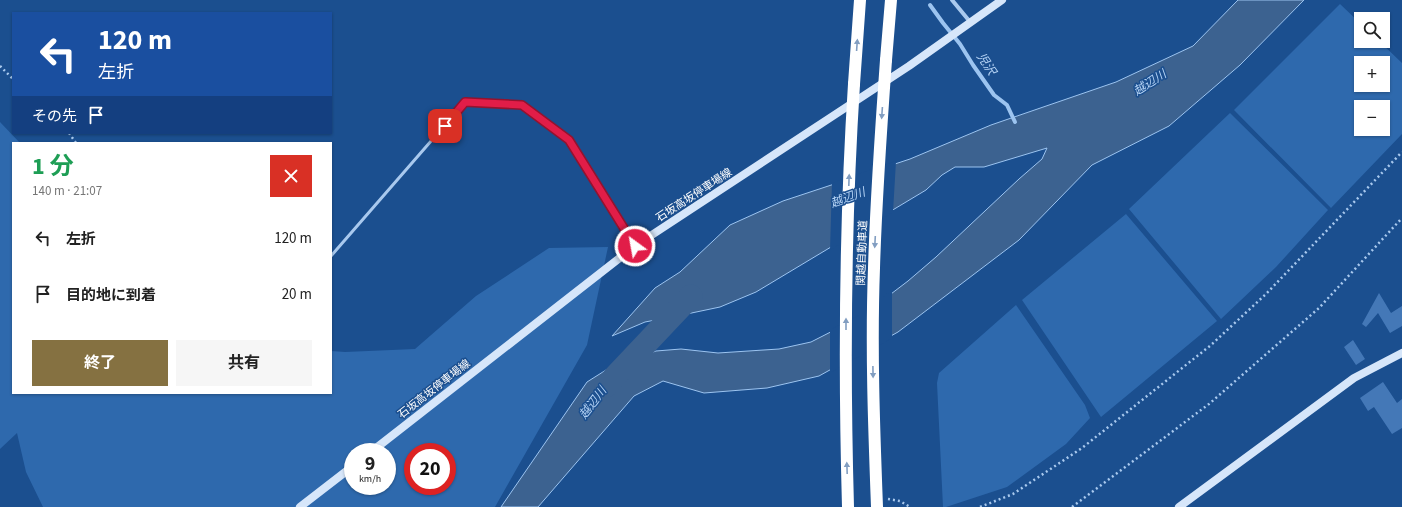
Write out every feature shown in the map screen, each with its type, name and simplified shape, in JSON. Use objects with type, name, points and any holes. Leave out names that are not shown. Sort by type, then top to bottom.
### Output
[{"type":"highway","name":"関越自動車道","points":[[848,507],[846,308],[850,156],[860,0]]},
{"type":"highway","name":"関越自動車道","points":[[876,507],[873,364],[874,269],[879,160],[891,0]]},
{"type":"highway","points":[[888,28],[895,0]]},
{"type":"main road","name":"石坂高坂停車場線","points":[[383,443],[635,246],[902,71],[1002,0]]},
{"type":"main road","points":[[1179,507],[1354,378],[1402,353]]},
{"type":"main road","points":[[300,507],[344,473]]},
{"type":"street","points":[[952,0],[971,23]]},
{"type":"lane","points":[[332,255],[465,102],[522,105],[569,140],[635,246]]},
{"type":"path","points":[[0,66],[12,78]]},
{"type":"path","points":[[980,507],[1013,494],[1082,448],[1211,345],[1266,294],[1402,152]]},
{"type":"path","points":[[1072,507],[1209,404],[1319,308],[1402,218]]},
{"type":"shaded area","points":[[1340,4],[1354,17],[1354,48],[1386,48],[1402,63],[1402,134],[1331,208],[1234,110]]},
{"type":"shaded area","points":[[1230,113],[1328,210],[1276,267],[1221,319],[1129,209]]},
{"type":"shaded area","points":[[0,122],[19,142],[12,142],[12,394],[332,394],[332,351],[345,352],[415,349],[476,296],[549,248],[608,247],[587,345],[495,507],[43,507],[26,472],[17,433],[0,449]]},
{"type":"shaded area","points":[[1126,214],[1217,321],[1101,417],[1022,300]]},
{"type":"shaded area","points":[[1016,305],[1085,405],[1090,418],[1066,444],[1007,487],[943,507],[937,383],[939,373]]},
{"type":"water","points":[[1238,0],[1304,0],[1240,65],[1169,126],[1092,165],[1019,240],[898,332],[819,376],[767,388],[704,393],[663,381],[634,396],[538,507],[501,507],[587,382],[606,370],[656,351],[681,349],[718,353],[779,349],[811,342],[862,316],[908,281],[1042,159],[1047,148],[984,167],[955,167],[942,175],[926,190],[756,292],[720,307],[645,322],[612,336],[655,288],[680,272],[730,225],[783,201],[910,159],[991,125],[1116,82],[1193,46]]},
{"type":"pier","points":[[896,161],[893,212],[830,250],[832,183]]},
{"type":"pier","points":[[892,290],[892,338],[830,373],[830,330],[861,314]]},
{"type":"building","points":[[1379,293],[1391,313],[1402,306],[1402,326],[1390,333],[1378,313],[1366,327],[1362,324]]},
{"type":"building","points":[[1353,340],[1365,359],[1356,365],[1344,347]]},
{"type":"building","points":[[1383,382],[1397,403],[1402,399],[1402,428],[1392,434],[1374,407],[1368,411],[1360,398]]},
{"type":"waterway","name":"児沢","points":[[930,5],[960,44],[994,95],[1007,105],[1015,122]]},
{"type":"waterway","name":"越辺川","points":[[606,386],[691,296]]},
{"type":"route","points":[[445,126],[465,102],[522,105],[569,140],[635,246]]}]
